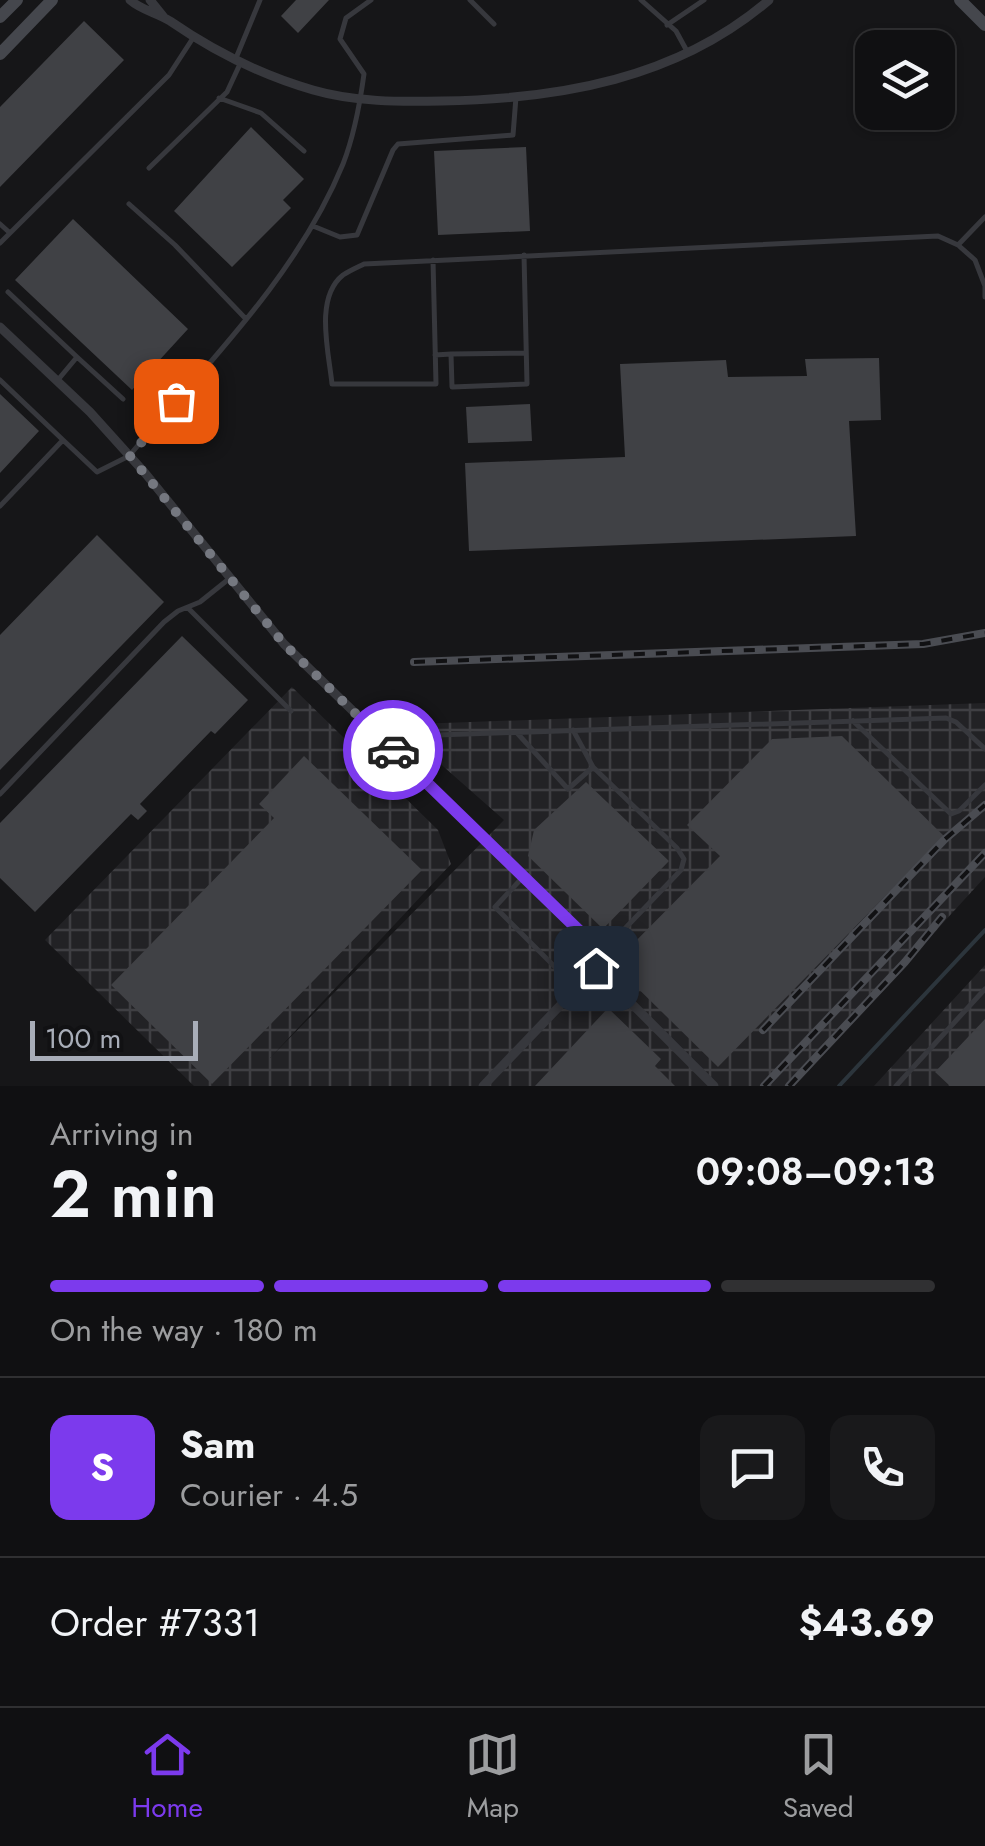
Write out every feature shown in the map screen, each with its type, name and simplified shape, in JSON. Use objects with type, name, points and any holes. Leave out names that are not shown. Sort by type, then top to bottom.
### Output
[{"type":"main road","points":[[0,17],[17,0]]},
{"type":"main road","points":[[0,54],[52,0]]},
{"type":"main road","points":[[960,0],[985,25]]},
{"type":"street","points":[[130,0],[238,62],[317,92],[398,102],[516,98],[569,92],[630,77],[688,53],[769,0]]},
{"type":"street","points":[[150,0],[165,18]]},
{"type":"street","points":[[0,327],[130,456],[284,644],[599,950],[596,968],[483,1086]]},
{"type":"street","points":[[596,968],[714,1086]]},
{"type":"lane","points":[[148,168],[226,92],[260,0]]},
{"type":"lane","points":[[0,380],[97,472],[130,456],[291,262],[313,226],[345,160],[364,74],[340,39],[346,18],[371,0]]},
{"type":"lane","points":[[470,0],[494,24]]},
{"type":"lane","points":[[641,0],[676,30],[688,53]]},
{"type":"lane","points":[[668,25],[704,0]]},
{"type":"lane","points":[[0,243],[168,74],[193,38]]},
{"type":"lane","points":[[219,98],[261,112],[304,151]]},
{"type":"lane","points":[[313,226],[340,236],[356,235],[398,144],[513,135],[516,98]]},
{"type":"lane","points":[[130,204],[245,318]]},
{"type":"lane","points":[[958,245],[985,218]]},
{"type":"lane","points":[[0,224],[10,233]]},
{"type":"lane","points":[[433,260],[436,384],[332,384],[326,315],[330,292],[342,276],[364,264],[433,260],[938,236],[958,245],[974,260],[985,297]]},
{"type":"lane","points":[[451,354],[452,387],[527,384],[524,256]]},
{"type":"lane","points":[[8,292],[123,399]]},
{"type":"lane","points":[[435,355],[526,353]]},
{"type":"lane","points":[[57,381],[77,357]]},
{"type":"lane","points":[[0,506],[63,440]]},
{"type":"lane","points":[[0,794],[164,622],[230,578]]},
{"type":"lane","points":[[188,608],[291,712]]},
{"type":"lane","points":[[395,752],[416,740],[437,735],[946,718],[956,722],[985,749]]},
{"type":"lane","points":[[853,721],[952,814],[985,784]]},
{"type":"lane","points":[[573,730],[593,767],[677,848],[684,860],[680,870],[612,942],[599,950]]},
{"type":"lane","points":[[517,732],[568,789],[593,767]]},
{"type":"lane","points":[[523,877],[495,907],[576,988]]},
{"type":"lane","points":[[896,1086],[985,989]]},
{"type":"shaded area","points":[[292,687],[438,830],[451,864],[270,1058],[504,820],[436,760],[417,724],[985,703],[985,877],[794,1086],[194,1086],[45,940]]},
{"type":"shaded area","points":[[985,965],[985,1086],[874,1086]]},
{"type":"building","points":[[296,0],[329,0],[298,33],[281,16]]},
{"type":"building","points":[[84,21],[124,60],[0,187],[0,107]]},
{"type":"building","points":[[251,127],[304,179],[283,200],[291,208],[232,267],[174,211]]},
{"type":"building","points":[[526,147],[530,231],[438,235],[434,151]]},
{"type":"building","points":[[73,219],[188,329],[132,390],[15,280]]},
{"type":"building","points":[[879,358],[881,420],[849,421],[856,536],[469,551],[465,463],[625,457],[620,364],[726,360],[728,377],[807,376],[805,359]]},
{"type":"building","points":[[0,394],[39,431],[0,473]]},
{"type":"building","points":[[530,404],[532,441],[468,443],[466,407]]},
{"type":"building","points":[[97,535],[164,602],[0,770],[0,635]]},
{"type":"building","points":[[182,636],[248,700],[215,734],[211,731],[140,804],[147,811],[138,820],[131,814],[35,912],[0,878],[0,823]]},
{"type":"building","points":[[842,736],[944,836],[718,1067],[613,964],[720,856],[687,825],[772,739]]},
{"type":"building","points":[[304,756],[422,870],[212,1084],[111,985],[274,818],[259,804]]},
{"type":"building","points":[[586,782],[669,861],[603,929],[528,856],[534,830]]},
{"type":"building","points":[[608,1008],[661,1059],[655,1066],[675,1086],[535,1086]]},
{"type":"building","points":[[985,1019],[985,1086],[950,1086],[935,1072]]},
{"type":"waterway","points":[[839,1086],[985,930]]},
{"type":"railway","points":[[414,662],[923,644],[985,633]]},
{"type":"railway","points":[[763,1030],[944,840],[985,805]]},
{"type":"railway","points":[[764,1086],[985,853]]},
{"type":"railway","points":[[789,1086],[942,917]]},
{"type":"way so far","points":[[176,401],[130,456],[284,644],[393,750]]},
{"type":"route","points":[[393,750],[599,950],[596,968]]}]
